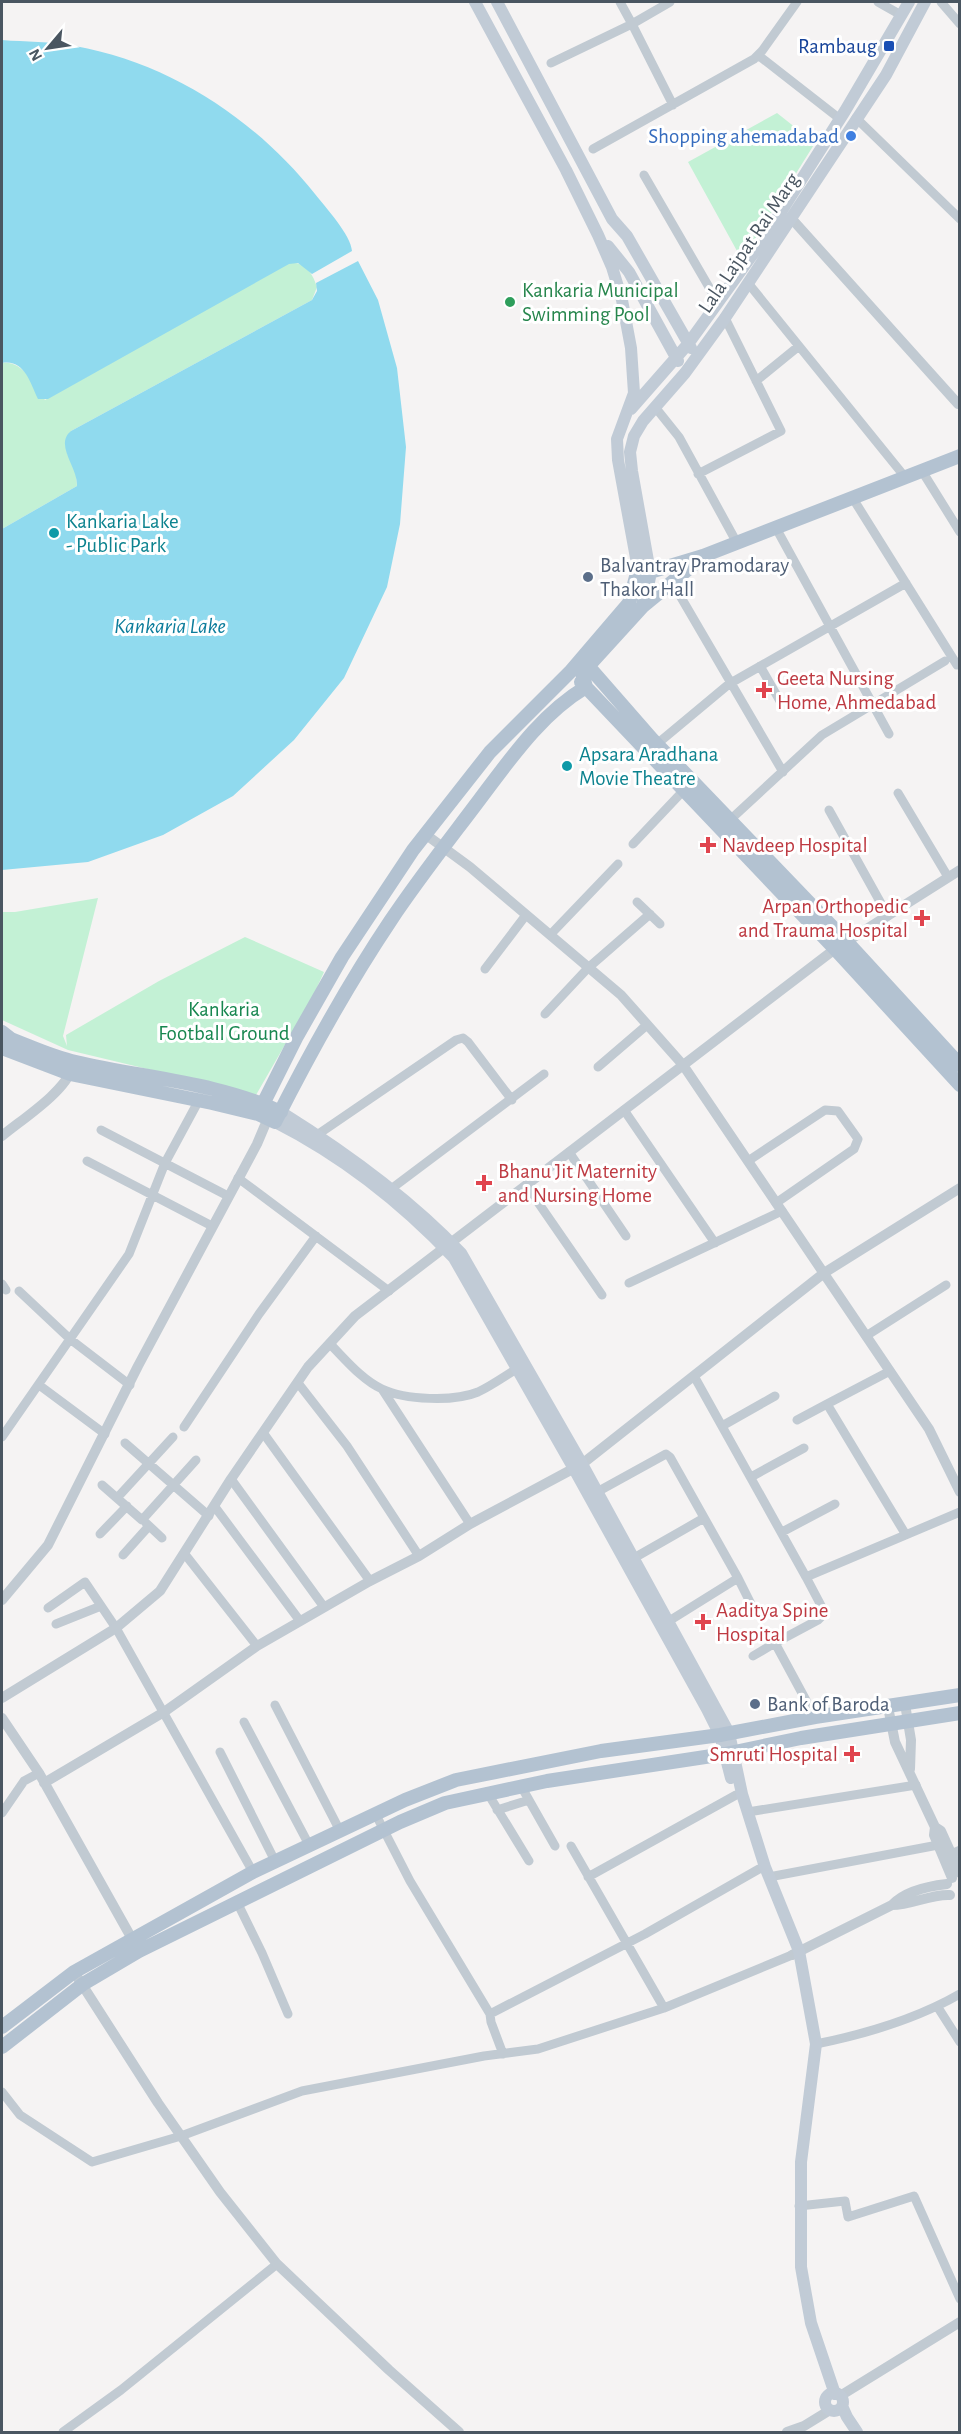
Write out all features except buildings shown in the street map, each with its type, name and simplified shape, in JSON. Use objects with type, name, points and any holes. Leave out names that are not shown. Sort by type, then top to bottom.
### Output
[{"type":"main road","points":[[475,2],[598,235],[612,267],[622,300],[631,348],[634,393],[617,439],[618,460],[644,570],[629,603],[585,662],[582,673],[586,687]]},
{"type":"main road","points":[[497,2],[609,213],[627,236],[696,357]]},
{"type":"main road","name":"Lala Lajpat Rai Marg","points":[[627,414],[687,344],[763,240],[840,119],[909,2]]},
{"type":"main road","name":"Lala Lajpat Rai Marg","points":[[643,606],[644,570],[630,452],[634,436],[643,421],[685,373],[725,318],[886,75],[925,2]]},
{"type":"main road","points":[[592,222],[609,213]]},
{"type":"main road","points":[[598,235],[629,272],[685,373]]},
{"type":"main road","points":[[644,570],[703,556],[960,456]]},
{"type":"main road","points":[[269,1114],[342,957],[374,906],[425,834],[490,752],[570,672],[585,662],[643,606],[703,556]]},
{"type":"main road","points":[[585,662],[657,744],[730,820],[960,1085]]},
{"type":"main road","points":[[570,672],[684,790],[960,1065]]},
{"type":"main road","points":[[269,1114],[360,967],[444,846],[509,759],[565,699],[586,687]]},
{"type":"main road","points":[[2,1032],[72,1068],[215,1091],[317,1135],[362,1165],[437,1227],[518,1368],[578,1466],[597,1492],[669,1621],[725,1734],[764,1873]]},
{"type":"main road","points":[[2,1048],[199,1100],[269,1114],[357,1172],[431,1234],[461,1253],[725,1734]]},
{"type":"main road","points":[[2,2047],[136,1945],[253,1872],[339,1829],[456,1780],[601,1751],[725,1734],[815,1717],[960,1695]]},
{"type":"main road","points":[[2,2027],[74,1972],[237,1902],[445,1803],[487,1792],[730,1753],[801,1737],[960,1713]]},
{"type":"main road","points":[[730,1753],[736,1795],[795,1953],[816,2044],[801,2162],[799,2206],[801,2267],[811,2323],[835,2402],[857,2433]]},
{"type":"main road","points":[[795,1953],[809,2044],[794,2161],[794,2268],[804,2325],[848,2433]]},
{"type":"street","points":[[620,2],[673,105]]},
{"type":"street","points":[[551,63],[632,24],[670,2]]},
{"type":"street","points":[[593,149],[758,55],[797,2]]},
{"type":"street","points":[[878,2],[901,15]]},
{"type":"street","points":[[941,2],[960,24]]},
{"type":"street","points":[[758,55],[840,119]]},
{"type":"street","points":[[856,118],[960,219]]},
{"type":"street","points":[[644,176],[717,301]]},
{"type":"street","points":[[791,218],[959,404]]},
{"type":"street","points":[[748,283],[905,477]]},
{"type":"street","points":[[698,474],[781,431],[725,318]]},
{"type":"street","points":[[756,381],[799,346]]},
{"type":"street","points":[[655,407],[679,437],[737,543]]},
{"type":"street","points":[[922,471],[960,531]]},
{"type":"street","points":[[852,497],[959,666]]},
{"type":"street","points":[[776,528],[890,734]]},
{"type":"street","points":[[672,582],[729,684],[783,772]]},
{"type":"street","points":[[657,744],[729,684],[906,583]]},
{"type":"street","points":[[730,820],[822,735],[945,661]]},
{"type":"street","points":[[760,666],[780,701]]},
{"type":"street","points":[[633,844],[684,790]]},
{"type":"street","points":[[898,793],[948,877]]},
{"type":"street","points":[[829,810],[888,916]]},
{"type":"street","points":[[425,834],[444,846],[621,995],[683,1065],[929,1429],[960,1492]]},
{"type":"street","points":[[550,935],[618,864]]},
{"type":"street","points":[[2,1698],[116,1628],[160,1591],[231,1479],[309,1367],[355,1316],[841,946],[960,870]]},
{"type":"street","points":[[638,902],[660,924]]},
{"type":"street","points":[[545,1014],[588,968],[650,914]]},
{"type":"street","points":[[485,969],[526,915]]},
{"type":"street","points":[[598,1067],[647,1024]]},
{"type":"street","points":[[317,1135],[456,1040],[463,1038],[512,1100]]},
{"type":"street","points":[[2,1136],[57,1091],[72,1068]]},
{"type":"street","points":[[391,1189],[544,1074]]},
{"type":"street","points":[[3,1432],[39,1385],[129,1254],[165,1163],[199,1100]]},
{"type":"street","points":[[624,1110],[715,1243]]},
{"type":"street","points":[[629,1283],[715,1243],[779,1207],[854,1149],[858,1139],[838,1111],[825,1110],[748,1161]]},
{"type":"street","points":[[2,1600],[48,1545],[269,1114]]},
{"type":"street","points":[[101,1130],[228,1196]]},
{"type":"street","points":[[569,1152],[627,1236]]},
{"type":"street","points":[[87,1161],[212,1227]]},
{"type":"street","points":[[238,1178],[388,1291]]},
{"type":"street","points":[[526,1185],[602,1295]]},
{"type":"street","points":[[2,1813],[24,1780],[42,1778],[164,1712],[257,1646],[370,1581],[419,1556],[470,1524],[578,1466],[824,1273],[960,1188]]},
{"type":"street","points":[[184,1427],[265,1305],[316,1236]]},
{"type":"street","points":[[866,1336],[946,1284]]},
{"type":"street","points":[[19,1291],[70,1339],[129,1385]]},
{"type":"street","points":[[330,1344],[363,1376],[382,1389],[406,1395],[437,1398],[463,1396],[478,1392],[518,1368]]},
{"type":"street","points":[[797,1420],[890,1371]]},
{"type":"street","points":[[694,1376],[825,1613],[819,1620],[753,1656]]},
{"type":"street","points":[[298,1383],[347,1446],[419,1556]]},
{"type":"street","points":[[39,1385],[105,1434]]},
{"type":"street","points":[[382,1389],[470,1524]]},
{"type":"street","points":[[722,1426],[775,1396]]},
{"type":"street","points":[[827,1404],[906,1535]]},
{"type":"street","points":[[264,1434],[370,1581]]},
{"type":"street","points":[[117,1497],[173,1437]]},
{"type":"street","points":[[125,1443],[174,1486],[212,1512],[300,1621]]},
{"type":"street","points":[[751,1477],[804,1448]]},
{"type":"street","points":[[597,1492],[666,1454],[738,1578],[755,1612]]},
{"type":"street","points":[[123,1555],[145,1523],[196,1460]]},
{"type":"street","points":[[231,1479],[324,1607]]},
{"type":"street","points":[[102,1485],[162,1538]]},
{"type":"street","points":[[782,1533],[835,1504]]},
{"type":"street","points":[[100,1534],[127,1506]]},
{"type":"street","points":[[807,1577],[960,1512]]},
{"type":"street","points":[[634,1558],[704,1518]]},
{"type":"street","points":[[184,1553],[257,1646]]},
{"type":"street","points":[[669,1621],[738,1578]]},
{"type":"street","points":[[48,1608],[85,1582],[116,1628],[253,1872]]},
{"type":"street","points":[[56,1624],[101,1606]]},
{"type":"street","points":[[775,1643],[815,1717]]},
{"type":"street","points":[[905,1704],[911,1740],[910,1771]]},
{"type":"street","points":[[276,1705],[339,1829]]},
{"type":"street","points":[[888,1707],[895,1742],[935,1827],[934,1835],[955,1884]]},
{"type":"street","points":[[2,1718],[42,1778],[136,1945]]},
{"type":"street","points":[[244,1722],[308,1844]]},
{"type":"street","points":[[220,1752],[275,1861]]},
{"type":"street","points":[[748,1812],[916,1785]]},
{"type":"street","points":[[521,1786],[555,1846]]},
{"type":"street","points":[[487,1792],[530,1861]]},
{"type":"street","points":[[588,1877],[736,1795]]},
{"type":"street","points":[[497,1810],[529,1800]]},
{"type":"street","points":[[375,1813],[410,1881],[490,2014],[503,2054]]},
{"type":"street","points":[[935,1827],[941,1831],[955,1852],[955,1884]]},
{"type":"street","points":[[490,2014],[764,1873],[938,1845]]},
{"type":"street","points":[[571,1846],[664,2008]]},
{"type":"street","points":[[2,2092],[20,2115],[92,2162],[181,2136],[302,2091],[538,2049],[664,2008],[795,1953],[892,1905],[901,1905],[939,1895],[955,1884]]},
{"type":"street","points":[[237,1902],[288,2014]]},
{"type":"street","points":[[74,1972],[181,2136],[220,2192],[277,2264],[388,2370],[458,2432]]},
{"type":"street","points":[[816,2044],[862,2035],[938,2006],[960,1994]]},
{"type":"street","points":[[938,2006],[960,2042]]},
{"type":"street","points":[[799,2206],[845,2201],[848,2217],[914,2196],[960,2299]]},
{"type":"street","points":[[63,2433],[121,2390],[277,2264]]},
{"type":"street","points":[[791,2430],[804,2426],[860,2383],[866,2382],[960,2322]]},
{"type":"green space","points":[[777,113],[815,143],[742,260],[688,162]]},
{"type":"green space","points":[[289,263],[300,264],[311,273],[317,287],[312,300],[71,431],[67,453],[76,472],[77,486],[2,529],[2,363],[16,365],[22,369],[45,400]]},
{"type":"green space","name":"Kankaria Football Ground","points":[[98,898],[63,1036],[67,1046],[66,1035],[159,981],[245,937],[324,972],[313,996],[256,1095],[68,1050],[2,1020],[2,912],[15,912]]},
{"type":"water","points":[[2,40],[66,44],[110,54],[144,66],[208,98],[266,142],[291,167],[337,222],[347,237],[352,251],[312,274],[298,263],[289,264],[48,399],[38,399],[21,368],[10,363],[2,363]]},
{"type":"water","name":"Kankaria Lake","points":[[358,261],[378,300],[397,368],[406,447],[400,524],[387,587],[344,678],[294,740],[233,796],[163,835],[88,862],[2,870],[2,529],[77,486],[65,443],[71,431],[312,300],[317,291],[316,283]]},
{"type":"place","name":"Rambaug","points":[[889,46]]},
{"type":"place","name":"Shopping ahemadabad","points":[[851,136]]},
{"type":"place","name":"Kankaria Municipal Swimming Pool","points":[[510,302]]},
{"type":"place","name":"Kankaria Lake - Public Park","points":[[54,533]]},
{"type":"place","name":"Balvantray Pramodaray Thakor Hall","points":[[588,577]]},
{"type":"place","name":"Geeta Nursing Home, Ahmedabad","points":[[764,690]]},
{"type":"place","name":"Apsara Aradhana Movie Theatre","points":[[567,766]]},
{"type":"place","name":"Navdeep Hospital","points":[[708,845]]},
{"type":"place","name":"Arpan Orthopedic and Trauma Hospital","points":[[922,918]]},
{"type":"place","name":"Bhanu Jit Maternity and Nursing Home","points":[[484,1183]]},
{"type":"place","name":"Aaditya Spine Hospital","points":[[703,1622]]},
{"type":"place","name":"Bank of Baroda","points":[[755,1704]]},
{"type":"place","name":"Smruti Hospital","points":[[852,1754]]}]
